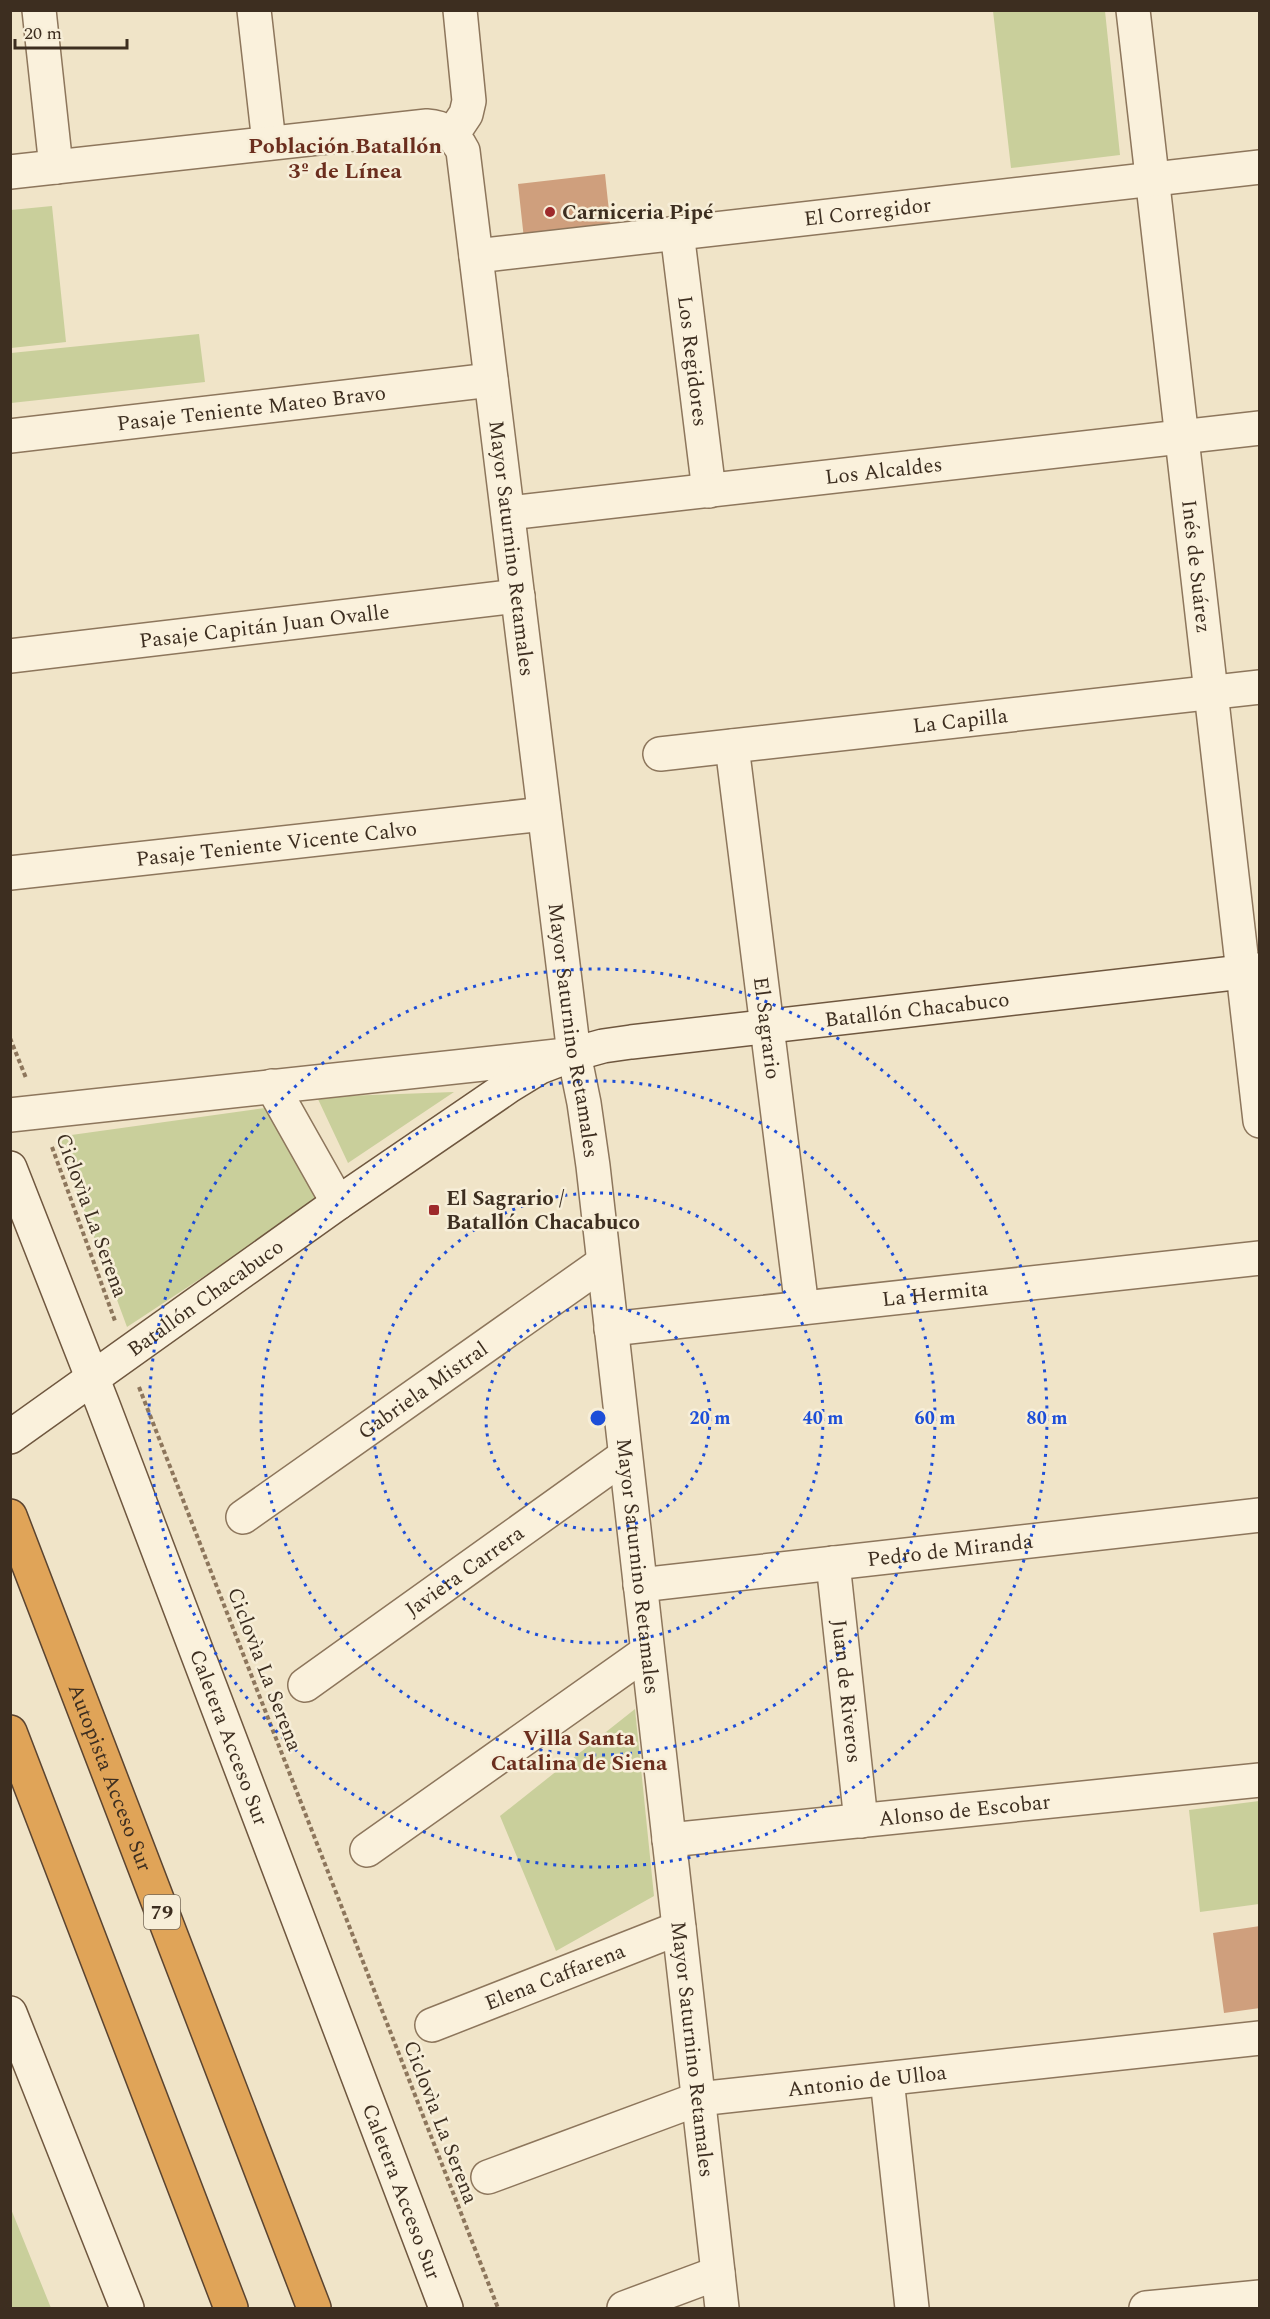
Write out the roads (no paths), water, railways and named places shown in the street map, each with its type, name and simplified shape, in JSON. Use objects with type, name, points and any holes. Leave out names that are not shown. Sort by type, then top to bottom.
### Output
[{"type":"highway","name":"Autopista Acceso Sur","points":[[10,1516],[314,2308]]},
{"type":"highway","points":[[10,1732],[231,2308]]},
{"type":"street","points":[[39,10],[56,167]]},
{"type":"street","points":[[254,10],[270,143]]},
{"type":"street","points":[[10,172],[427,126],[445,129],[452,135],[466,114],[469,101],[460,10]]},
{"type":"street","name":"Inés de Suárez","points":[[1133,10],[1210,692],[1251,971],[1260,1121]]},
{"type":"street","name":"Mayor Saturnino Retamales","points":[[452,135],[463,151],[574,1054],[587,1123],[722,2308]]},
{"type":"street","name":"El Corregidor","points":[[476,256],[1260,167]]},
{"type":"street","name":"Los Regidores","points":[[677,232],[709,490]]},
{"type":"street","name":"Pasaje Teniente Mateo Bravo","points":[[10,436],[491,380]]},
{"type":"street","name":"Los Alcaldes","points":[[508,513],[1260,428]]},
{"type":"street","name":"Pasaje Capitán Juan Ovalle","points":[[10,656],[518,596]]},
{"type":"street","name":"La Capilla","points":[[660,754],[1260,687]]},
{"type":"street","name":"El Sagrario","points":[[732,746],[802,1308]]},
{"type":"street","name":"Pasaje Teniente Vicente Calvo","points":[[10,873],[544,814]]},
{"type":"street","name":"Batallón Chacabuco","points":[[10,1437],[338,1203],[529,1073],[574,1054],[603,1046],[1251,971]]},
{"type":"street","name":"Batallón Chacabuco","points":[[25,1113],[574,1054]]},
{"type":"street","points":[[272,1086],[338,1203]]},
{"type":"street","name":"Caletera Acceso Sur","points":[[10,1168],[82,1385],[446,2308]]},
{"type":"street","name":"La Hermita","points":[[611,1329],[1260,1258]]},
{"type":"street","name":"Gabriela Mistral","points":[[243,1517],[603,1263]]},
{"type":"street","name":"Javiera Carrera","points":[[305,1685],[625,1456]]},
{"type":"street","name":"Pedro de Miranda","points":[[640,1585],[1260,1515]]},
{"type":"street","name":"Juan de Riveros","points":[[833,1563],[861,1821]]},
{"type":"street","points":[[367,1850],[647,1652]]},
{"type":"street","name":"Alonso de Escobar","points":[[669,1840],[1260,1780]]},
{"type":"street","name":"Elena Caffarena","points":[[432,2025],[679,1929]]},
{"type":"street","points":[[10,2013],[127,2308]]},
{"type":"street","name":"Antonio de Ulloa","points":[[488,2177],[698,2099],[1260,2038]]},
{"type":"street","points":[[888,2079],[912,2308]]},
{"type":"street","points":[[624,2308],[718,2273]]},
{"type":"street","points":[[1146,2308],[1260,2296]]},
{"type":"place","name":"Carniceria Pipé","points":[[550,212]]},
{"type":"place","name":"El Sagrario / Batallón Chacabuco","points":[[434,1210]]},
{"type":"district","name":"Población Batallón 3º de Línea","points":[[345,158]]},
{"type":"district","name":"Villa Santa Catalina de Siena","points":[[579,1750]]}]
